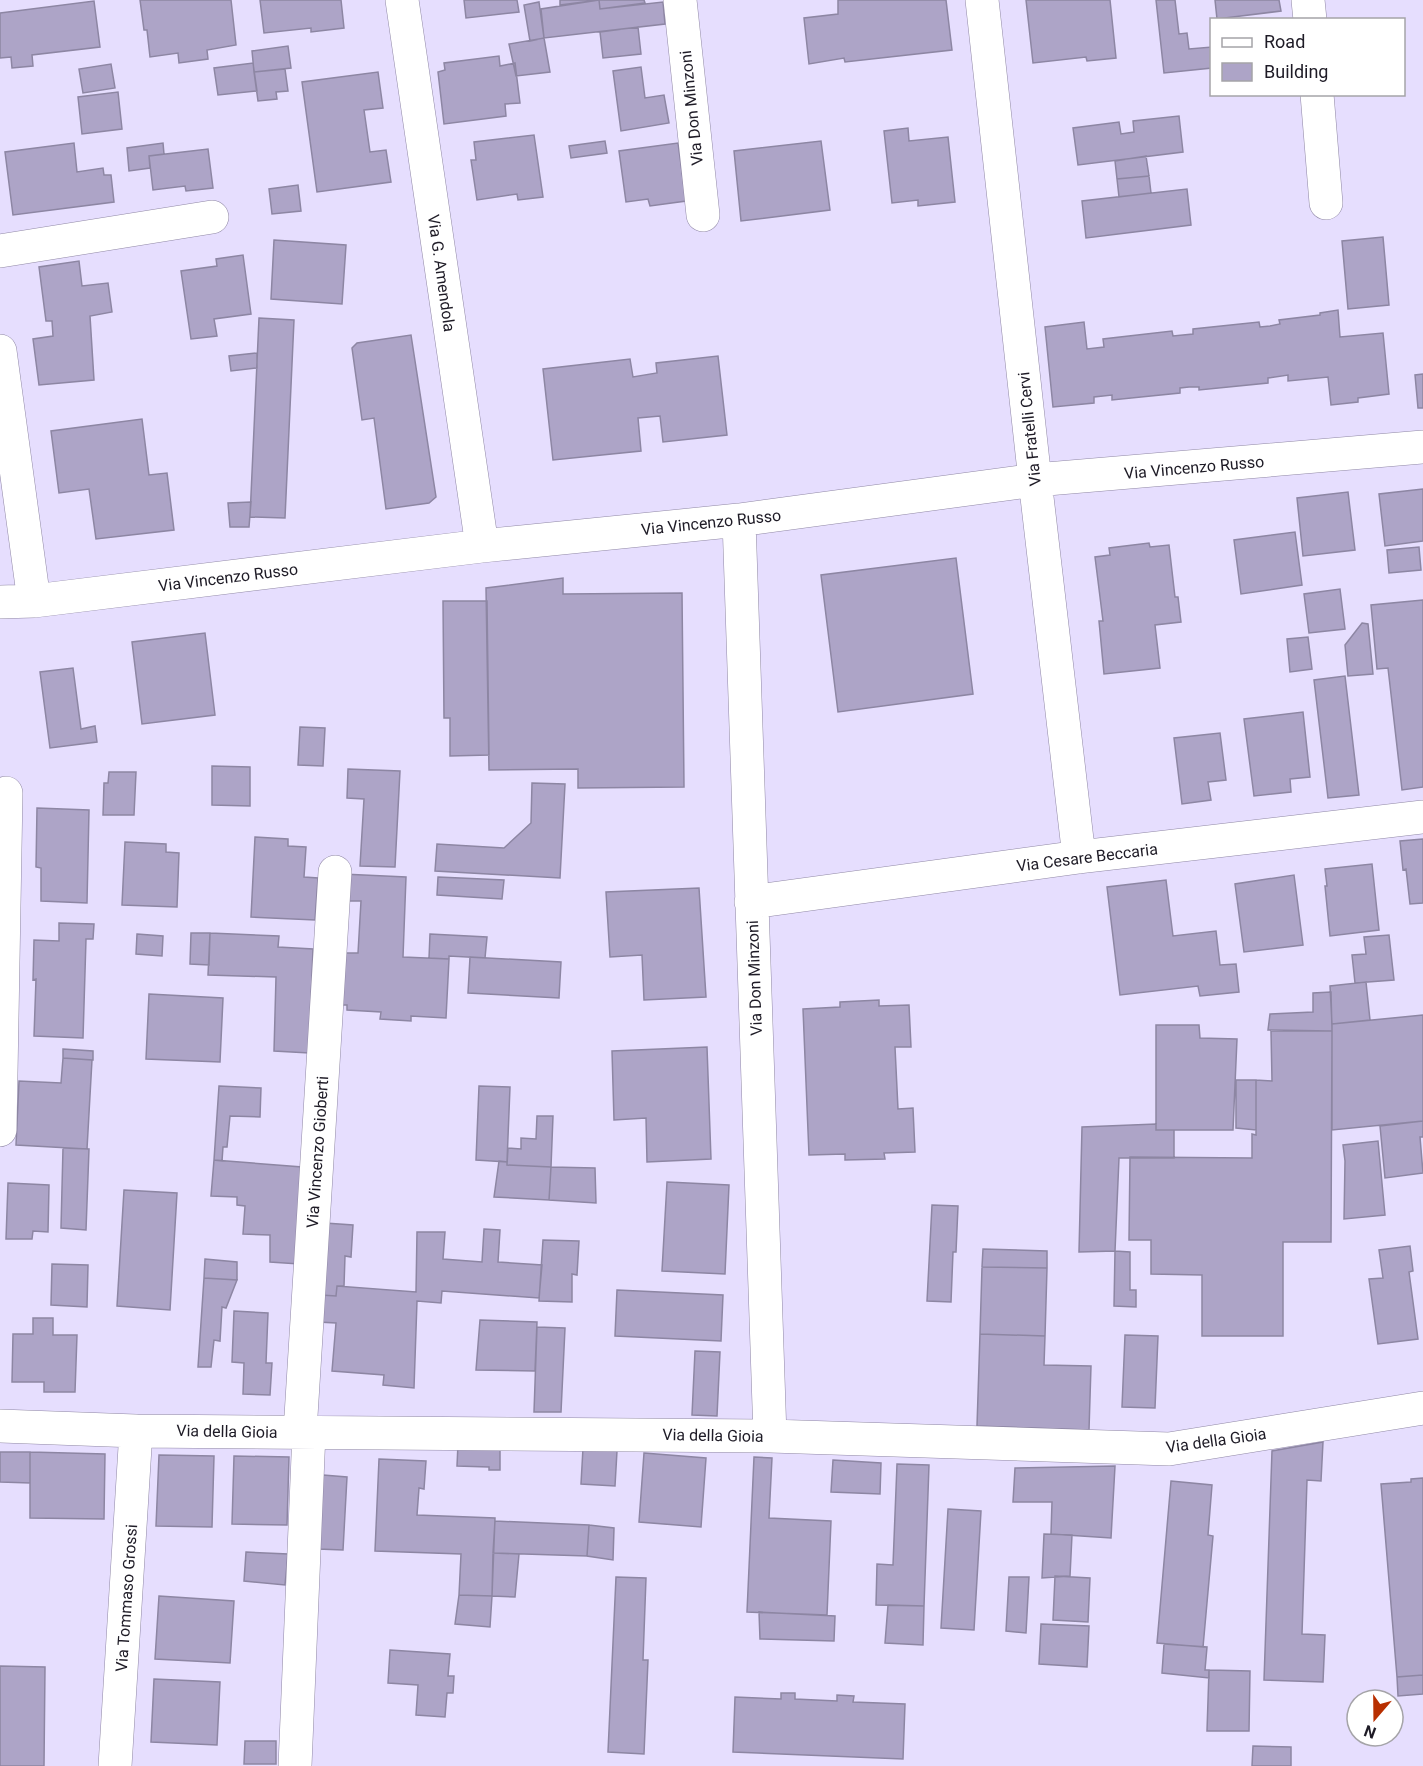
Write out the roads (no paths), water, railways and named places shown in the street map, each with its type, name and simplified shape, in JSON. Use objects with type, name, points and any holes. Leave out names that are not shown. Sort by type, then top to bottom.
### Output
[{"type":"street","name":"Via G. Amendola","points":[[402,0],[482,546]]},
{"type":"street","name":"Via Don Minzoni","points":[[680,0],[703,215]]},
{"type":"street","name":"Via Fratelli Cervi","points":[[982,0],[1079,857]]},
{"type":"street","points":[[1308,0],[1310,18]]},
{"type":"street","points":[[1317,96],[1326,203]]},
{"type":"street","points":[[0,251],[212,217]]},
{"type":"street","points":[[0,351],[34,602]]},
{"type":"street","name":"Via Vincenzo Russo","points":[[0,603],[34,602],[482,546],[739,520],[1035,480],[1423,447]]},
{"type":"street","name":"Via Don Minzoni","points":[[739,520],[770,1436]]},
{"type":"street","points":[[0,1130],[6,793]]},
{"type":"street","name":"Via Cesare Beccaria","points":[[751,902],[1079,857],[1423,817]]},
{"type":"street","name":"Via Vincenzo Gioberti","points":[[295,1766],[304,1432],[335,872]]},
{"type":"street","name":"Via della Gioia","points":[[0,1426],[136,1431],[770,1436],[1169,1449],[1423,1408]]},
{"type":"street","name":"Via Tommaso Grossi","points":[[115,1766],[136,1431]]}]
